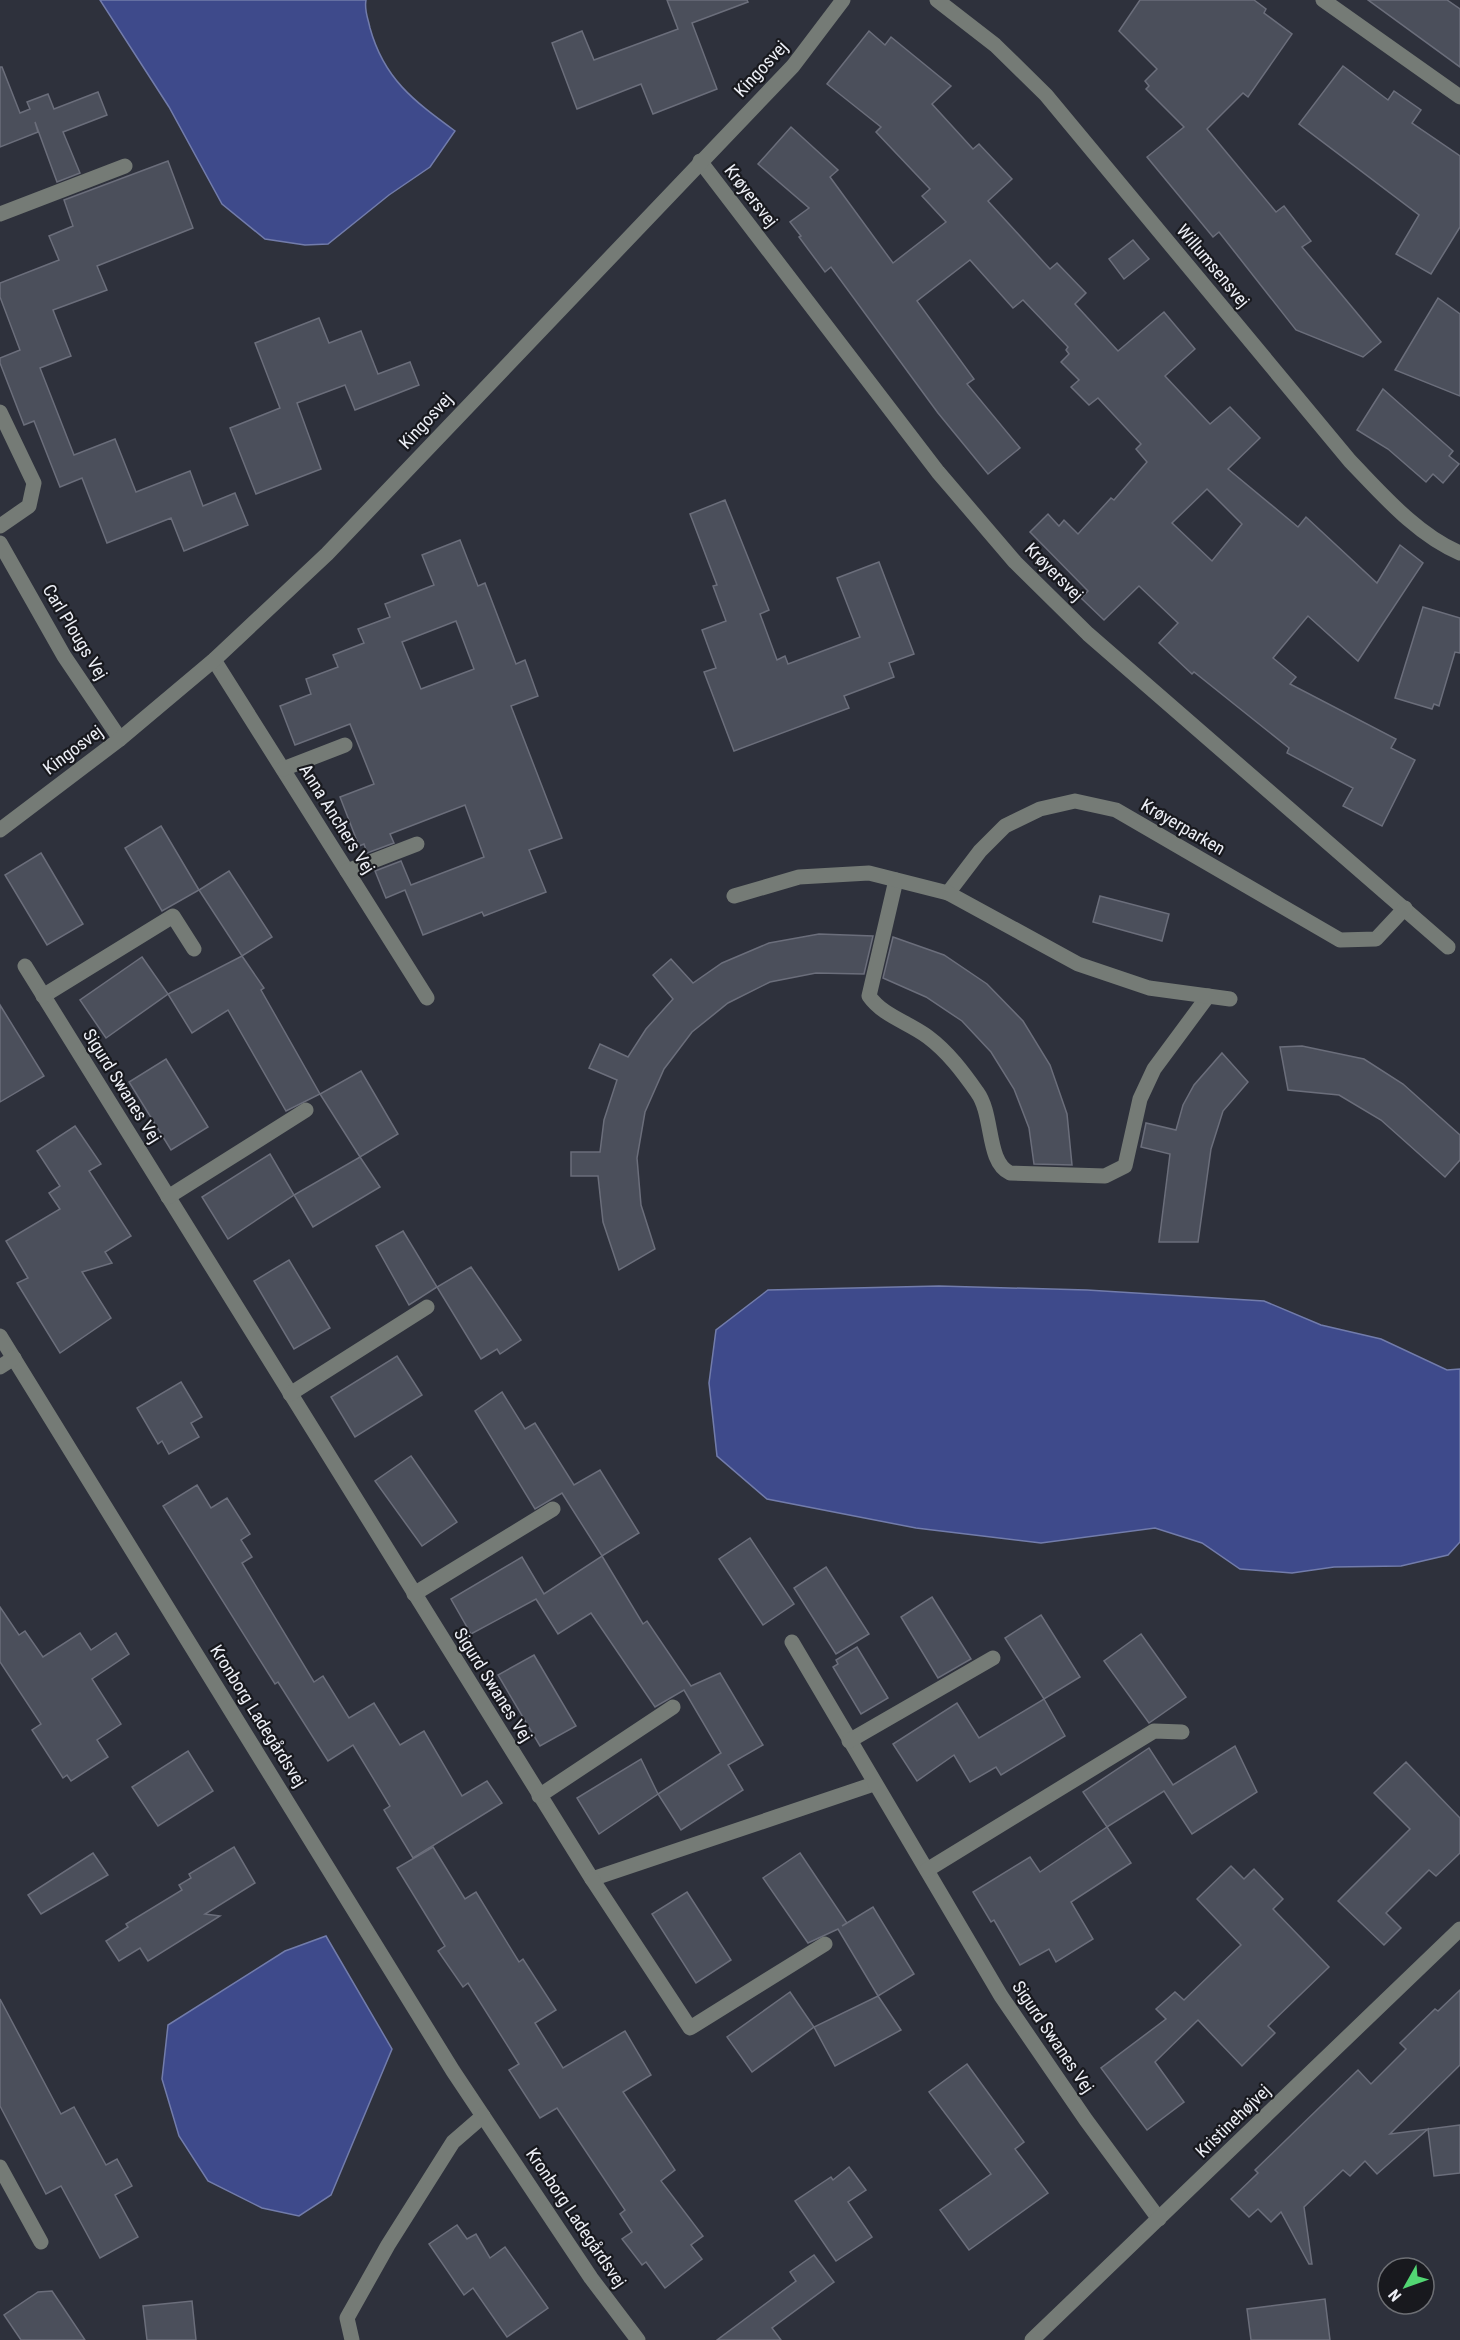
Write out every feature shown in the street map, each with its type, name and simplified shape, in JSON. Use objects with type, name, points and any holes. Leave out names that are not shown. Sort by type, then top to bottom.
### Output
[{"type":"street","name":"Kingosvej","points":[[0,830],[120,739],[214,660],[327,554],[793,66],[843,0]]},
{"type":"street","name":"Willumsensvej","points":[[937,0],[995,45],[1046,95],[1350,461],[1392,504],[1444,546],[1460,553]]},
{"type":"street","points":[[1323,0],[1460,97]]},
{"type":"street","name":"Krøyersvej","points":[[700,161],[938,471],[1015,562],[1088,634],[1448,947]]},
{"type":"street","points":[[0,214],[125,166]]},
{"type":"street","points":[[0,412],[34,483],[29,506],[0,526]]},
{"type":"street","name":"Carl Plougs Vej","points":[[0,543],[64,656],[120,739]]},
{"type":"street","name":"Anna Anchers Vej","points":[[214,660],[427,998]]},
{"type":"street","points":[[283,769],[345,745]]},
{"type":"street","name":"Krøyerparken","points":[[948,892],[980,851],[1005,826],[1040,809],[1075,801],[1116,810],[1340,940],[1376,939],[1405,908]]},
{"type":"street","points":[[347,871],[417,844]]},
{"type":"street","points":[[734,896],[799,877],[869,873],[948,892],[1078,964],[1149,988],[1230,999]]},
{"type":"street","points":[[896,880],[869,996],[878,1009],[901,1019],[929,1037],[958,1065],[982,1098],[990,1122],[995,1157],[1001,1169],[1010,1173],[1105,1176],[1125,1166],[1140,1099],[1154,1069],[1208,996]]},
{"type":"street","points":[[43,996],[173,916],[194,949]]},
{"type":"street","name":"Sigurd Swanes Vej","points":[[25,966],[539,1796],[690,2028],[825,1944]]},
{"type":"street","points":[[168,1197],[306,1110]]},
{"type":"street","points":[[290,1394],[427,1307]]},
{"type":"street","name":"Kronborg Ladegårdsvej","points":[[0,1336],[483,2116],[591,2278],[638,2340]]},
{"type":"street","points":[[0,1367],[14,1358]]},
{"type":"street","points":[[414,1594],[553,1509]]},
{"type":"street","name":"Sigurd Swanes Vej","points":[[792,1642],[1001,1996],[1086,2120],[1159,2219]]},
{"type":"street","points":[[849,1741],[993,1658]]},
{"type":"street","points":[[539,1796],[673,1707]]},
{"type":"street","points":[[927,1870],[1154,1731],[1182,1732]]},
{"type":"street","points":[[592,1880],[874,1784]]},
{"type":"street","name":"Kristinehøjvej","points":[[1032,2340],[1460,1929]]},
{"type":"street","points":[[352,2340],[347,2318],[388,2245],[453,2142],[483,2116]]},
{"type":"street","points":[[0,2167],[41,2242]]},
{"type":"water","points":[[100,0],[366,0],[366,14],[376,46],[392,75],[414,99],[455,131],[430,167],[389,195],[328,244],[305,245],[265,239],[222,204],[169,107]]},
{"type":"water","points":[[939,1286],[1087,1290],[1264,1301],[1321,1325],[1381,1339],[1447,1370],[1460,1369],[1460,1542],[1448,1555],[1401,1566],[1334,1567],[1292,1573],[1240,1569],[1202,1543],[1155,1528],[1041,1543],[916,1528],[767,1499],[717,1456],[709,1383],[716,1330],[768,1290]]},
{"type":"water","points":[[326,1936],[392,2049],[331,2195],[299,2216],[262,2208],[208,2181],[179,2136],[162,2079],[168,2025],[285,1951]]},
{"type":"building","points":[[667,0],[747,0],[748,2],[692,23],[717,89],[653,114],[641,84],[577,109],[552,43],[582,31],[594,60],[678,29]]},
{"type":"building","points":[[1140,0],[1254,0],[1266,9],[1264,13],[1292,34],[1248,97],[1243,93],[1207,129],[1276,212],[1284,206],[1311,241],[1302,247],[1381,342],[1363,357],[1296,330],[1219,232],[1213,237],[1147,157],[1184,127],[1146,89],[1149,86],[1145,81],[1157,69],[1119,31]]},
{"type":"building","points":[[1368,0],[1447,0],[1460,9],[1460,67]]},
{"type":"building","points":[[869,31],[885,45],[891,37],[951,86],[932,104],[973,149],[979,144],[1012,179],[988,201],[1050,269],[1057,263],[1086,293],[1075,304],[1118,351],[1164,312],[1195,349],[1165,376],[1210,424],[1230,407],[1260,438],[1228,469],[1298,527],[1306,517],[1377,583],[1400,545],[1423,563],[1358,661],[1308,616],[1273,658],[1296,677],[1290,684],[1396,739],[1391,748],[1415,760],[1382,826],[1343,806],[1353,788],[1287,753],[1289,748],[1194,672],[1192,674],[1159,643],[1178,623],[1139,586],[1104,620],[1081,598],[1088,591],[1030,532],[1048,514],[1059,526],[1064,520],[1078,534],[1111,498],[1114,500],[1147,462],[1136,449],[1141,444],[1098,398],[1089,405],[1071,387],[1079,380],[1061,362],[1069,354],[1066,350],[1068,347],[1023,300],[1013,308],[970,260],[917,301],[974,379],[967,384],[1020,448],[988,474],[938,413],[831,267],[825,272],[790,222],[809,208],[758,164],[791,127],[838,170],[830,177],[893,263],[946,222],[922,196],[930,189],[876,132],[881,127],[827,84]],"holes":[[[1207,489],[1242,524],[1212,561],[1172,523]]]},
{"type":"building","points":[[1343,66],[1388,100],[1394,91],[1421,110],[1412,123],[1460,156],[1460,227],[1431,274],[1396,254],[1419,215],[1299,124]]},
{"type":"building","points":[[0,67],[2,67],[20,113],[30,109],[27,102],[48,94],[54,109],[98,92],[107,115],[63,132],[80,173],[57,182],[35,122],[38,132],[0,147]]},
{"type":"building","points":[[168,161],[193,228],[97,266],[107,290],[53,310],[71,356],[40,368],[74,455],[115,439],[136,492],[190,471],[203,506],[235,493],[248,525],[184,551],[171,518],[107,543],[82,478],[60,487],[34,421],[24,425],[0,363],[0,358],[20,350],[0,297],[0,283],[59,260],[49,236],[73,226],[64,200]]},
{"type":"building","points":[[1133,240],[1149,259],[1124,279],[1109,259]]},
{"type":"building","points":[[1438,298],[1460,314],[1460,396],[1395,370]]},
{"type":"building","points":[[319,318],[329,343],[361,331],[378,374],[410,362],[419,385],[355,410],[345,385],[297,403],[321,469],[256,494],[230,428],[280,408],[255,343]]},
{"type":"building","points":[[1383,389],[1453,451],[1449,456],[1459,464],[1443,483],[1433,474],[1426,482],[1388,449],[1357,430]]},
{"type":"building","points":[[725,500],[769,610],[760,614],[777,660],[785,656],[788,664],[860,637],[837,578],[879,562],[914,654],[889,663],[894,677],[844,696],[849,708],[734,751],[704,672],[716,668],[702,630],[726,621],[713,586],[717,585],[690,514]]},
{"type":"building","points":[[460,540],[478,586],[485,583],[516,664],[525,660],[538,696],[511,706],[562,838],[529,850],[546,892],[484,916],[482,912],[423,935],[405,890],[386,898],[375,871],[401,861],[411,885],[484,857],[465,805],[390,834],[394,843],[367,853],[364,844],[359,846],[340,797],[374,784],[350,724],[295,745],[280,706],[311,694],[306,679],[338,667],[333,655],[364,643],[358,629],[390,617],[385,604],[434,585],[422,555]],"holes":[[[456,621],[474,669],[421,689],[402,642]]]},
{"type":"building","points":[[1423,607],[1460,618],[1460,653],[1455,652],[1439,706],[1434,704],[1432,709],[1395,698]]},
{"type":"building","points":[[161,826],[199,890],[162,911],[125,848]]},
{"type":"building","points":[[41,853],[83,924],[47,945],[5,875]]},
{"type":"building","points":[[229,871],[272,937],[242,956],[199,890]]},
{"type":"building","points":[[1100,896],[1169,914],[1162,941],[1093,922]]},
{"type":"building","points":[[819,934],[873,936],[864,974],[816,973],[770,982],[728,1003],[692,1032],[664,1069],[645,1112],[637,1158],[641,1205],[655,1249],[619,1270],[603,1222],[598,1176],[571,1176],[571,1152],[600,1152],[604,1120],[617,1080],[589,1068],[600,1044],[628,1057],[646,1029],[673,999],[653,975],[671,959],[693,983],[722,963],[769,943]]},
{"type":"building","points":[[893,937],[944,955],[987,984],[1023,1021],[1050,1065],[1067,1114],[1072,1165],[1034,1164],[1029,1128],[1014,1089],[991,1052],[962,1021],[926,997],[883,978]]},
{"type":"building","points":[[242,956],[264,988],[261,990],[320,1094],[286,1111],[228,1010],[192,1033],[168,994]]},
{"type":"building","points":[[142,957],[168,994],[106,1038],[80,1000]]},
{"type":"building","points":[[0,1005],[44,1076],[0,1102]]},
{"type":"building","points":[[1302,1046],[1364,1059],[1403,1084],[1460,1135],[1460,1160],[1445,1177],[1381,1120],[1339,1095],[1288,1090],[1280,1047]]},
{"type":"building","points":[[1222,1053],[1248,1082],[1223,1111],[1211,1149],[1198,1242],[1159,1242],[1170,1154],[1141,1147],[1146,1123],[1176,1130],[1183,1105],[1194,1085]]},
{"type":"building","points":[[166,1059],[208,1127],[171,1150],[129,1082]]},
{"type":"building","points":[[361,1071],[398,1134],[360,1157],[320,1094]]},
{"type":"building","points":[[75,1126],[101,1164],[89,1171],[131,1236],[105,1252],[112,1263],[82,1272],[111,1318],[60,1353],[17,1283],[28,1278],[6,1241],[60,1209],[49,1193],[60,1186],[37,1151]]},
{"type":"building","points":[[270,1154],[294,1195],[228,1239],[202,1197]]},
{"type":"building","points":[[360,1157],[380,1187],[313,1227],[294,1195]]},
{"type":"building","points":[[403,1231],[437,1287],[409,1305],[376,1246]]},
{"type":"building","points":[[289,1260],[330,1328],[294,1349],[254,1281]]},
{"type":"building","points":[[471,1267],[521,1340],[500,1354],[497,1349],[481,1359],[437,1287]]},
{"type":"building","points":[[397,1356],[422,1395],[355,1437],[331,1397]]},
{"type":"building","points":[[181,1382],[202,1417],[191,1423],[199,1437],[169,1454],[162,1441],[158,1444],[137,1408]]},
{"type":"building","points":[[502,1392],[525,1429],[535,1423],[574,1485],[600,1470],[639,1533],[602,1556],[562,1493],[535,1509],[475,1411]]},
{"type":"building","points":[[411,1456],[457,1522],[422,1546],[375,1481]]},
{"type":"building","points":[[197,1485],[211,1508],[227,1498],[250,1534],[241,1540],[252,1557],[242,1563],[314,1682],[323,1676],[349,1718],[374,1703],[400,1745],[424,1731],[462,1796],[487,1781],[502,1803],[413,1858],[384,1810],[390,1806],[353,1745],[328,1761],[278,1682],[275,1684],[163,1506]]},
{"type":"building","points":[[750,1538],[794,1604],[763,1625],[719,1559]]},
{"type":"building","points":[[602,1556],[643,1624],[647,1621],[691,1686],[720,1673],[763,1745],[728,1765],[743,1790],[681,1830],[658,1794],[721,1753],[684,1690],[655,1707],[591,1613],[558,1634],[536,1599],[471,1634],[451,1599],[522,1557],[544,1594]]},
{"type":"building","points":[[826,1567],[869,1634],[836,1654],[794,1588]]},
{"type":"building","points":[[932,1597],[971,1659],[938,1678],[901,1617]]},
{"type":"building","points":[[0,1607],[19,1635],[25,1631],[43,1657],[80,1633],[91,1650],[116,1633],[129,1654],[92,1679],[121,1724],[97,1740],[108,1757],[71,1781],[67,1775],[63,1778],[32,1730],[41,1724],[0,1662]]},
{"type":"building","points":[[1041,1615],[1080,1677],[1044,1699],[1005,1638]]},
{"type":"building","points":[[1141,1634],[1186,1697],[1149,1723],[1104,1661]]},
{"type":"building","points":[[857,1647],[888,1698],[861,1714],[833,1667],[838,1664],[836,1660]]},
{"type":"building","points":[[534,1655],[576,1726],[540,1746],[498,1675]]},
{"type":"building","points":[[1044,1699],[1065,1736],[1001,1775],[996,1767],[970,1782],[954,1755],[917,1781],[893,1744],[957,1703],[979,1738]]},
{"type":"building","points":[[1235,1746],[1257,1792],[1192,1834],[1164,1791],[1107,1827],[1083,1792],[1149,1748],[1173,1785]]},
{"type":"building","points":[[188,1751],[213,1791],[158,1826],[132,1787]]},
{"type":"building","points":[[641,1759],[658,1794],[599,1834],[577,1798]]},
{"type":"building","points":[[1406,1762],[1460,1818],[1460,1853],[1436,1876],[1429,1870],[1386,1913],[1401,1928],[1384,1945],[1338,1901],[1410,1829],[1374,1793]]},
{"type":"building","points":[[1107,1827],[1131,1863],[1071,1902],[1093,1939],[1056,1962],[1049,1949],[1020,1965],[994,1920],[991,1922],[973,1892],[1030,1857],[1040,1872]]},
{"type":"building","points":[[234,1847],[255,1883],[205,1914],[220,1916],[148,1961],[140,1948],[119,1961],[106,1941],[128,1927],[126,1924],[182,1890],[179,1885],[191,1878],[189,1874]]},
{"type":"building","points":[[433,1847],[465,1899],[476,1892],[519,1962],[523,1959],[556,2010],[535,2023],[563,2068],[625,2031],[651,2075],[623,2092],[675,2170],[661,2181],[703,2236],[691,2245],[702,2259],[665,2288],[646,2262],[642,2265],[622,2239],[632,2232],[620,2214],[625,2210],[557,2108],[540,2118],[509,2070],[519,2064],[468,1983],[463,1987],[438,1951],[445,1946],[397,1868]]},
{"type":"building","points":[[93,1853],[108,1875],[41,1914],[28,1895]]},
{"type":"building","points":[[800,1853],[847,1923],[873,1907],[914,1974],[878,1996],[838,1929],[808,1943],[763,1878]]},
{"type":"building","points":[[1231,1866],[1244,1879],[1254,1869],[1283,1899],[1273,1909],[1329,1967],[1268,2026],[1275,2033],[1242,2066],[1198,2020],[1155,2062],[1184,2102],[1147,2130],[1101,2068],[1166,2019],[1156,2009],[1175,1992],[1184,2000],[1241,1945],[1197,1899]]},
{"type":"building","points":[[687,1892],[731,1960],[696,1983],[652,1914]]},
{"type":"building","points":[[1460,1990],[1460,2065],[1390,2134],[1428,2129],[1377,2174],[1365,2161],[1350,2176],[1343,2170],[1304,2207],[1312,2264],[1309,2264],[1281,2212],[1271,2222],[1258,2209],[1249,2217],[1231,2199],[1258,2173],[1255,2170],[1358,2070],[1371,2084],[1406,2049],[1400,2043],[1435,2009],[1438,2011]]},
{"type":"building","points":[[790,1992],[814,2027],[752,2072],[727,2037]]},
{"type":"building","points":[[878,1996],[901,2030],[835,2066],[814,2027]]},
{"type":"building","points":[[0,1999],[61,2114],[74,2107],[106,2165],[117,2159],[132,2186],[115,2195],[138,2237],[100,2258],[61,2186],[46,2194],[0,2106]]},
{"type":"building","points":[[967,2064],[1024,2142],[1015,2149],[1048,2193],[969,2250],[940,2210],[991,2174],[929,2092]]},
{"type":"building","points":[[1460,2125],[1460,2173],[1434,2176],[1428,2129]]},
{"type":"building","points":[[849,2167],[866,2190],[848,2202],[872,2237],[836,2261],[795,2201],[831,2177],[833,2180]]},
{"type":"building","points":[[457,2225],[467,2239],[476,2234],[490,2258],[505,2247],[548,2308],[507,2337],[473,2288],[464,2295],[429,2244]]},
{"type":"building","points":[[814,2255],[834,2282],[772,2328],[781,2340],[717,2340],[796,2281],[790,2272]]},
{"type":"building","points":[[52,2291],[85,2340],[21,2340],[4,2315],[38,2292]]},
{"type":"building","points":[[1325,2299],[1330,2340],[1251,2340],[1247,2309]]},
{"type":"building","points":[[192,2301],[196,2340],[147,2340],[143,2306]]}]
